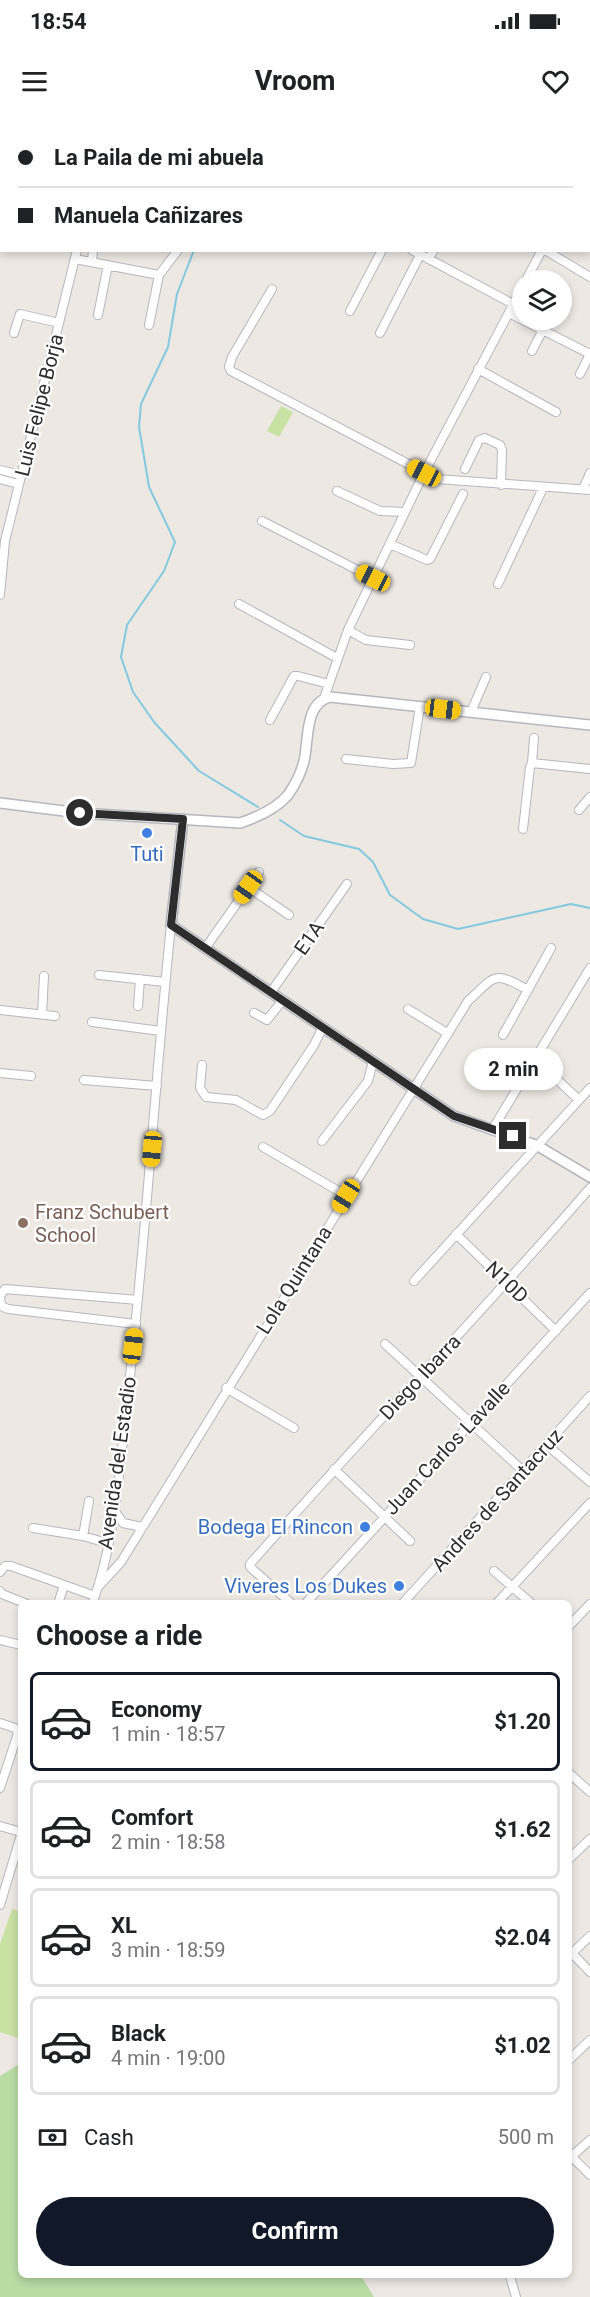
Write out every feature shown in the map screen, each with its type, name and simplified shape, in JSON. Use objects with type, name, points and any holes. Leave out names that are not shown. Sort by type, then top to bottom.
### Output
[{"type":"street","points":[[92,262],[93,252]]},
{"type":"street","points":[[149,325],[159,274],[176,252]]},
{"type":"street","points":[[350,311],[381,252]]},
{"type":"street","points":[[415,252],[512,303]]},
{"type":"street","points":[[428,259],[433,252]]},
{"type":"street","points":[[532,270],[543,252]]},
{"type":"street","points":[[547,252],[590,277]]},
{"type":"street","points":[[76,255],[92,262],[159,274]]},
{"type":"street","name":"Luis Felipe Borja","points":[[0,595],[5,541],[76,255]]},
{"type":"street","points":[[380,333],[420,255]]},
{"type":"street","points":[[98,315],[108,265]]},
{"type":"street","points":[[272,289],[232,357],[229,367],[231,371],[438,479],[453,482],[587,490],[590,473]]},
{"type":"street","points":[[0,802],[80,813],[240,823],[256,818],[279,803],[287,795],[304,763],[314,710],[324,698],[348,630],[424,473],[512,306]]},
{"type":"street","points":[[14,333],[20,314],[59,323]]},
{"type":"street","points":[[532,351],[543,330],[590,354],[580,374]]},
{"type":"street","points":[[478,369],[556,412]]},
{"type":"street","points":[[465,469],[479,440],[485,438],[500,445],[502,450],[501,485]]},
{"type":"street","points":[[0,470],[21,475]]},
{"type":"street","points":[[0,479],[19,484]]},
{"type":"street","points":[[498,584],[543,488]]},
{"type":"street","points":[[337,491],[381,512],[405,512]]},
{"type":"street","points":[[390,544],[427,560],[430,559],[463,494]]},
{"type":"street","points":[[262,521],[373,578]]},
{"type":"street","points":[[239,604],[337,657]]},
{"type":"street","points":[[348,630],[366,640],[410,645]]},
{"type":"street","points":[[270,720],[294,676],[329,684]]},
{"type":"street","points":[[471,712],[486,677]]},
{"type":"street","points":[[324,698],[339,697],[590,725]]},
{"type":"street","points":[[346,759],[393,764],[411,763],[420,706]]},
{"type":"street","points":[[523,829],[534,738]]},
{"type":"street","points":[[532,763],[590,769]]},
{"type":"street","points":[[579,810],[590,796]]},
{"type":"street","name":"Avenida del Estadio","points":[[94,1600],[114,1510],[136,1324],[165,982],[183,819]]},
{"type":"street","points":[[206,947],[259,872]]},
{"type":"street","name":"E1A","points":[[271,992],[347,884]]},
{"type":"street","points":[[248,887],[289,915]]},
{"type":"street","points":[[171,925],[454,1116],[538,1146],[590,1177]]},
{"type":"street","points":[[502,1035],[551,948]]},
{"type":"street","points":[[492,1130],[590,968]]},
{"type":"street","points":[[99,975],[165,982]]},
{"type":"street","points":[[42,1014],[44,976]]},
{"type":"street","name":"Lola Quintana","points":[[98,1587],[121,1562],[226,1388],[468,1001],[495,978],[500,977],[528,990]]},
{"type":"street","points":[[138,1006],[140,979]]},
{"type":"street","points":[[254,1013],[267,1020],[283,1000]]},
{"type":"street","points":[[408,1009],[447,1033]]},
{"type":"street","points":[[0,1010],[55,1016]]},
{"type":"street","points":[[92,1022],[161,1031]]},
{"type":"street","points":[[202,1065],[200,1088],[206,1097],[236,1100],[263,1115],[270,1111],[314,1045],[323,1027]]},
{"type":"street","points":[[535,1059],[579,1100]]},
{"type":"street","points":[[322,1141],[368,1081],[373,1061]]},
{"type":"street","points":[[0,1073],[31,1076]]},
{"type":"street","points":[[84,1080],[157,1086]]},
{"type":"street","points":[[414,1281],[590,1088]]},
{"type":"street","points":[[262,1147],[346,1196]]},
{"type":"street","name":"Diego Ibarra","points":[[288,1600],[250,1566],[334,1469],[508,1282],[590,1188]]},
{"type":"street","name":"N10D","points":[[456,1234],[556,1331]]},
{"type":"street","points":[[136,1324],[8,1309],[2,1306],[0,1296],[5,1289],[138,1300]]},
{"type":"street","name":"Juan Carlos Lavalle","points":[[309,1600],[590,1293]]},
{"type":"street","points":[[385,1344],[523,1471]]},
{"type":"street","points":[[226,1388],[294,1428]]},
{"type":"street","name":"Andres de Santacruz","points":[[406,1600],[590,1396]]},
{"type":"street","points":[[547,1445],[590,1482]]},
{"type":"street","points":[[334,1469],[410,1541]]},
{"type":"street","points":[[83,1536],[89,1501]]},
{"type":"street","points":[[500,1600],[590,1503]]},
{"type":"street","points":[[114,1510],[123,1523],[142,1527]]},
{"type":"street","points":[[33,1528],[83,1536],[107,1543]]},
{"type":"street","points":[[0,1572],[5,1566],[11,1566],[64,1585],[94,1600]]},
{"type":"street","points":[[494,1572],[528,1600]]},
{"type":"street","points":[[59,1600],[64,1585]]},
{"type":"street","points":[[0,1591],[18,1600]]},
{"type":"street","points":[[572,1623],[590,1604]]},
{"type":"street","points":[[0,1640],[18,1644]]},
{"type":"street","points":[[0,1723],[15,1728],[18,1732],[0,1788]]},
{"type":"street","points":[[572,1776],[590,1792]]},
{"type":"street","points":[[0,1826],[18,1833]]},
{"type":"street","points":[[572,1856],[590,1839]]},
{"type":"street","points":[[0,1905],[18,1844]]},
{"type":"street","points":[[572,1951],[590,1936]]},
{"type":"street","points":[[572,1955],[590,1972]]},
{"type":"street","points":[[572,2057],[590,2040]]},
{"type":"street","points":[[572,2154],[590,2140]]},
{"type":"street","points":[[572,2157],[590,2175]]},
{"type":"street","points":[[511,2278],[516,2297]]},
{"type":"green space","points":[[281,406],[293,412],[279,437],[267,431]]},
{"type":"green space","points":[[12,1909],[18,1911],[18,2038],[0,2032],[0,1944]]},
{"type":"green space","points":[[18,2065],[18,2278],[362,2278],[374,2297],[0,2297],[0,2076]]},
{"type":"waterway","points":[[193,252],[177,294],[168,347],[141,404],[139,427],[149,487],[175,542],[164,571],[127,625],[121,657],[133,692],[154,722],[199,771],[258,807]]},
{"type":"waterway","points":[[280,820],[304,836],[359,849],[373,862],[390,895],[423,919],[458,929],[571,904],[590,908]]},
{"type":"place","name":"Tuti","points":[[147,833]]},
{"type":"place","name":"Franz Schubert School","points":[[23,1223]]},
{"type":"place","name":"Bodega El Rincon","points":[[365,1527]]},
{"type":"place","name":"Viveres Los Dukes","points":[[399,1586]]},
{"type":"route","points":[[80,813],[183,819],[171,925],[454,1116],[513,1136]]}]
